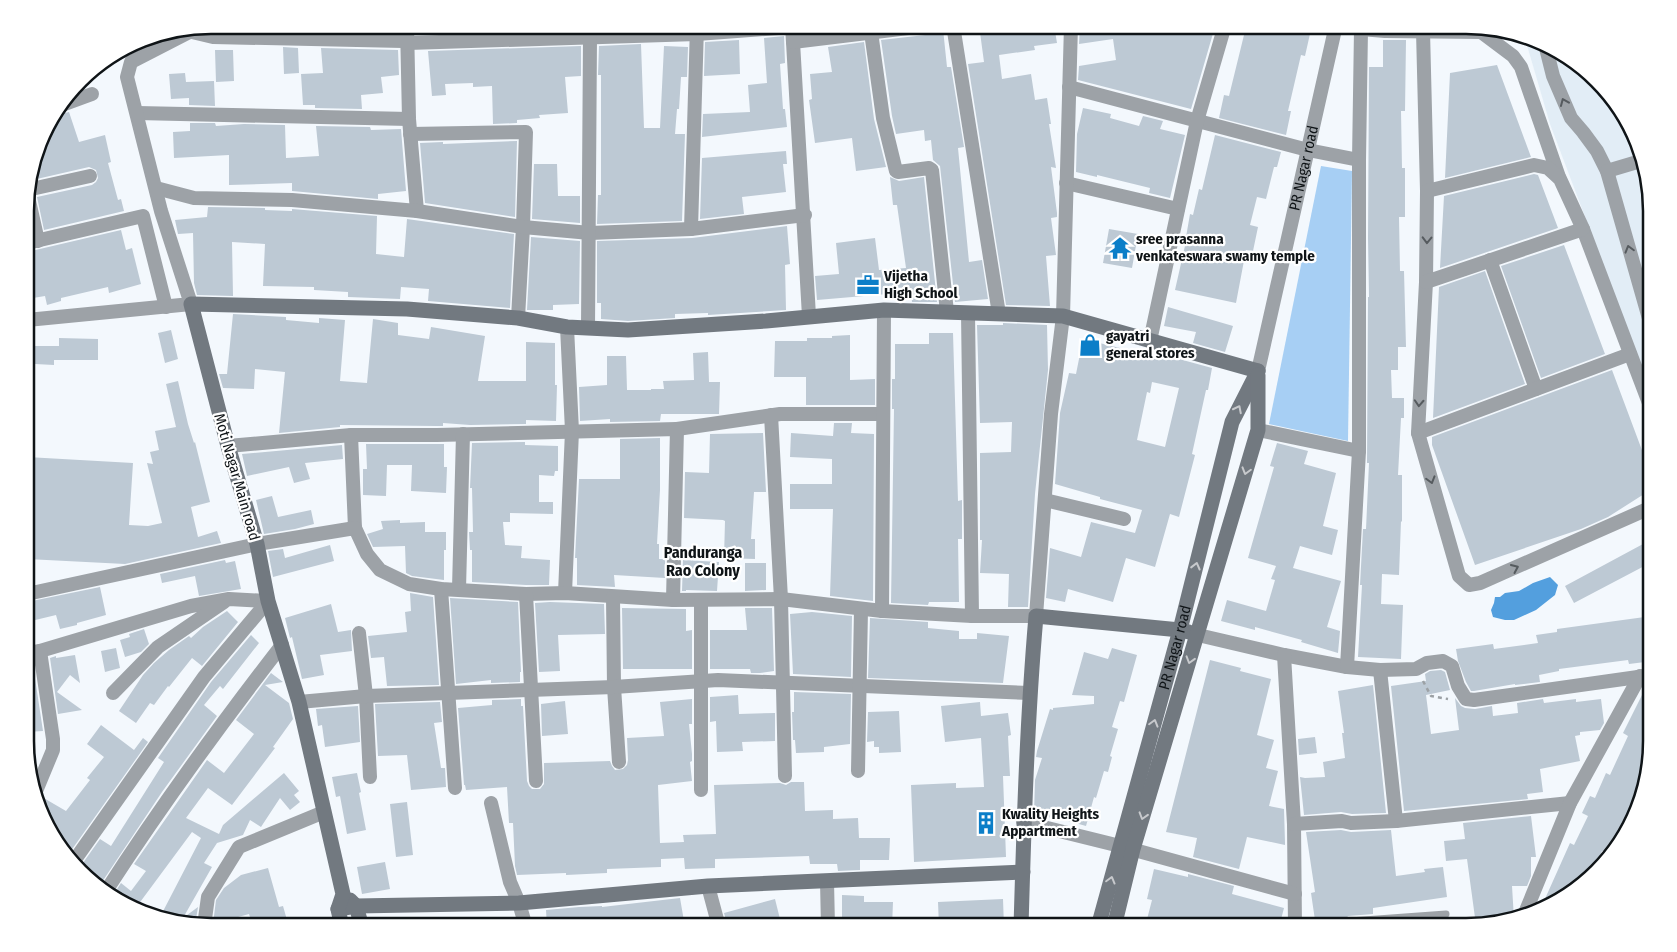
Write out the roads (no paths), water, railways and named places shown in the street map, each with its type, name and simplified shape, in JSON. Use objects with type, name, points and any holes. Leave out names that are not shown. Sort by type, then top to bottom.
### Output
[{"type":"street","points":[[206,34],[213,37],[402,41],[408,43],[626,34]]},
{"type":"street","points":[[408,34],[410,127],[417,211]]},
{"type":"street","points":[[691,229],[697,34]]},
{"type":"street","points":[[792,34],[805,215],[809,316]]},
{"type":"street","points":[[793,42],[841,34]]},
{"type":"street","points":[[872,34],[883,118],[896,170],[898,172],[928,168],[932,170],[947,312]]},
{"type":"street","points":[[954,34],[999,314]]},
{"type":"street","points":[[1021,918],[1023,822],[1029,693],[1052,414],[1063,316],[1071,34]]},
{"type":"street","points":[[1150,341],[1197,121],[1223,34]]},
{"type":"street","name":"PR Nagar road","points":[[1101,918],[1198,635],[1258,430],[1258,371],[1334,34]]},
{"type":"street","points":[[1347,667],[1359,451],[1358,34]]},
{"type":"street","points":[[1423,34],[1427,192],[1426,282],[1418,434],[1459,576],[1469,585],[1480,583],[1643,511]]},
{"type":"street","points":[[1483,34],[1513,56],[1521,67],[1560,179],[1583,229],[1643,388]]},
{"type":"street","name":"Moti Nagar Main road","points":[[185,36],[131,62],[127,77],[161,211],[190,304],[228,446],[257,544],[268,601],[299,702],[343,894]]},
{"type":"street","points":[[588,328],[590,36]]},
{"type":"street","points":[[1546,53],[1553,76],[1571,118],[1596,151],[1607,171],[1643,298]]},
{"type":"street","points":[[1069,87],[1308,150],[1358,160]]},
{"type":"street","points":[[71,102],[92,94]]},
{"type":"street","points":[[137,113],[526,132],[524,227],[518,318]]},
{"type":"street","points":[[1607,171],[1636,162]]},
{"type":"street","points":[[1427,192],[1534,165],[1548,168],[1560,179]]},
{"type":"street","points":[[35,189],[90,176]]},
{"type":"street","points":[[1066,182],[1178,209]]},
{"type":"street","points":[[156,188],[194,198],[292,200],[417,211],[524,227],[590,233],[691,229],[805,215]]},
{"type":"street","points":[[34,242],[142,216],[166,307]]},
{"type":"street","points":[[1426,282],[1583,229]]},
{"type":"street","points":[[1490,260],[1536,389]]},
{"type":"street","points":[[34,319],[190,304],[407,309],[518,318],[567,327],[628,330],[766,321],[884,310],[1063,316],[1258,371]]},
{"type":"street","points":[[882,611],[884,310]]},
{"type":"street","points":[[968,313],[972,616]]},
{"type":"street","points":[[565,594],[572,431],[567,327]]},
{"type":"street","points":[[1418,434],[1630,354]]},
{"type":"street","name":"PR Nagar road","points":[[1115,918],[1126,847],[1232,422],[1258,371]]},
{"type":"street","points":[[228,446],[351,435],[677,429],[771,415],[883,414]]},
{"type":"street","points":[[771,415],[781,599],[785,776]]},
{"type":"street","points":[[673,600],[677,429]]},
{"type":"street","points":[[1258,430],[1359,451]]},
{"type":"street","points":[[459,589],[463,434]]},
{"type":"street","points":[[351,435],[355,528],[367,554],[380,570],[409,584],[441,589],[673,600],[781,599],[882,611],[972,616],[1036,616],[1180,630],[1284,655],[1347,667],[1380,670],[1416,669],[1427,663],[1443,661],[1452,666],[1458,686],[1466,699],[1474,700],[1643,676]]},
{"type":"street","points":[[1045,500],[1124,519]]},
{"type":"street","points":[[34,592],[257,544],[355,528]]},
{"type":"street","points":[[441,589],[455,788]]},
{"type":"street","points":[[526,594],[536,781]]},
{"type":"street","points":[[613,597],[614,687],[619,762]]},
{"type":"street","points":[[113,693],[158,647],[229,599]]},
{"type":"street","points":[[34,652],[191,606],[229,599],[268,601]]},
{"type":"street","points":[[701,600],[701,790]]},
{"type":"street","points":[[77,857],[204,677],[268,601]]},
{"type":"street","points":[[858,770],[862,609]]},
{"type":"street","points":[[359,633],[366,696],[370,777]]},
{"type":"street","points":[[109,886],[166,800],[222,722],[282,645]]},
{"type":"street","points":[[1284,655],[1294,824],[1294,918]]},
{"type":"street","points":[[34,656],[53,739],[53,750],[39,784]]},
{"type":"street","points":[[1380,670],[1396,821]]},
{"type":"street","points":[[299,702],[366,696],[531,691],[718,680],[1029,693]]},
{"type":"street","points":[[1527,907],[1570,803],[1643,681]]},
{"type":"street","points":[[492,803],[510,882],[523,918]]},
{"type":"street","points":[[1294,824],[1342,821],[1351,823],[1396,821],[1570,803]]},
{"type":"street","points":[[205,918],[208,897],[240,847],[324,812]]},
{"type":"street","points":[[1023,822],[1126,847],[1295,894]]},
{"type":"street","points":[[338,909],[356,906],[519,904],[708,886],[1023,872]]},
{"type":"street","points":[[827,881],[828,918]]},
{"type":"street","points":[[708,886],[717,918]]},
{"type":"street","points":[[340,918],[338,909],[343,894],[356,906],[359,918]]},
{"type":"lane","points":[[1391,918],[1446,914]]},
{"type":"water","points":[[1550,577],[1558,585],[1555,595],[1536,610],[1514,620],[1493,617],[1491,610],[1495,597],[1519,591],[1533,583]]},
{"type":"place","name":"sree prasanna venkateswara swamy temple","points":[[1120,248]]},
{"type":"place","name":"Vijetha High School","points":[[868,285]]},
{"type":"place","name":"gayatri general stores","points":[[1090,345]]},
{"type":"place","name":"Kwality Heights Appartment","points":[[986,823]]},
{"type":"district","name":"Panduranga Rao Colony","points":[[703,561]]}]
